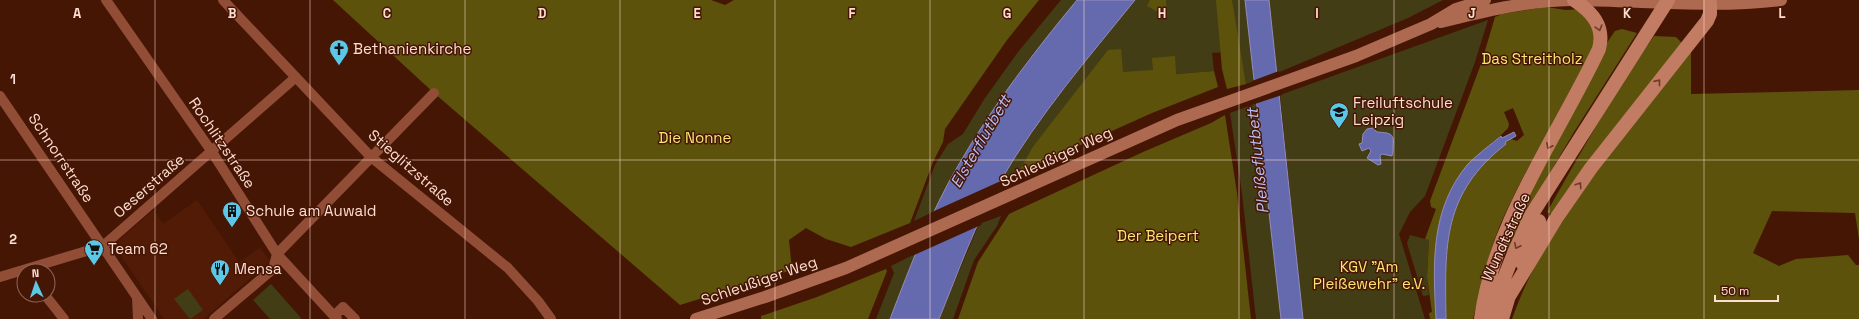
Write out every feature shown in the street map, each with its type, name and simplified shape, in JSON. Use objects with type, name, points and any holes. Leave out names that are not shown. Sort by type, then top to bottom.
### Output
[{"type":"highway","points":[[1481,319],[1489,282],[1507,227],[1599,49],[1601,37],[1598,23],[1584,7],[1574,0]]},
{"type":"highway","name":"Wundtstraße","points":[[1488,319],[1530,217],[1668,0]]},
{"type":"highway","points":[[1508,298],[1557,217],[1591,168],[1707,21],[1710,14],[1710,1]]},
{"type":"highway","name":"Wundtstraße","points":[[1502,319],[1508,298],[1539,221],[1571,152]]},
{"type":"main road","name":"Schleußiger Weg","points":[[696,319],[809,282],[908,241],[1177,120],[1356,56],[1431,24],[1456,9],[1485,0]]},
{"type":"main road","name":"Schleußiger Weg","points":[[1431,24],[1496,8],[1571,0]]},
{"type":"main road","points":[[1579,0],[1762,2],[1781,0]]},
{"type":"street","name":"Rochlitzstraße","points":[[108,0],[212,152],[277,254],[336,317],[343,307],[355,319]]},
{"type":"street","name":"Stieglitzstraße","points":[[223,0],[370,157],[508,268],[538,301],[551,319]]},
{"type":"street","name":"Oeserstraße","points":[[49,263],[103,246],[296,78]]},
{"type":"street","points":[[214,319],[273,269],[277,254],[434,93]]},
{"type":"street","name":"Schnorrstraße","points":[[0,96],[152,319]]},
{"type":"street","name":"Oeserstraße","points":[[0,277],[16,273]]},
{"type":"street","points":[[137,297],[138,319]]},
{"type":"street","points":[[52,303],[64,319]]},
{"type":"shaded area","name":"Schule am Auwald","points":[[197,200],[239,262],[260,248],[270,261],[204,319],[164,319],[117,250],[119,240],[154,210],[163,224]]},
{"type":"green space","name":"Die Nonne","points":[[333,0],[711,0],[725,5],[734,0],[1039,0],[1007,40],[945,129],[943,142],[933,162],[910,223],[851,247],[826,239],[806,228],[789,240],[792,270],[680,305],[434,93]]},
{"type":"green space","points":[[1061,0],[1077,0],[1028,60],[996,105],[958,165],[935,211],[914,221],[935,165],[948,144],[963,134],[985,98],[1018,52]]},
{"type":"green space","points":[[1135,0],[1245,0],[1254,81],[1246,84],[1240,51],[1212,53],[1214,71],[1109,79],[1032,148],[1018,173],[999,182],[1030,134],[1047,111],[1081,66]]},
{"type":"green space","points":[[1150,0],[1166,0],[1167,17],[1147,6]]},
{"type":"green space","points":[[1216,0],[1232,0],[1246,84],[1227,89],[1222,69]]},
{"type":"green space","points":[[1269,0],[1443,0],[1408,18],[1277,73]]},
{"type":"green space","name":"Das Streitholz","points":[[1546,7],[1566,10],[1581,9],[1593,26],[1594,44],[1571,90],[1522,179],[1500,225],[1488,259],[1473,319],[1446,319],[1447,244],[1451,222],[1458,202],[1469,182],[1485,163],[1506,144],[1505,142],[1511,139],[1517,141],[1524,135],[1513,108],[1504,112],[1509,124],[1508,128],[1470,163],[1457,180],[1447,198],[1437,237],[1435,257],[1436,319],[1430,319],[1429,313],[1432,312],[1427,277],[1429,240],[1425,239],[1436,209],[1431,207],[1430,201],[1481,64],[1495,17],[1502,14]]},
{"type":"green space","points":[[1488,20],[1475,62],[1425,196],[1410,212],[1399,234],[1425,319],[1303,319],[1280,95]]},
{"type":"green space","points":[[1622,29],[1637,33],[1574,132],[1534,200],[1509,252],[1502,250],[1600,53],[1615,31]]},
{"type":"green space","points":[[1654,36],[1676,37],[1683,44],[1554,215],[1547,212],[1612,100]]},
{"type":"green space","points":[[1121,49],[1123,72],[1153,70],[1152,58],[1175,56],[1176,74],[1214,71],[1218,87],[1152,113],[1018,173],[1032,148],[1108,50]]},
{"type":"green space","points":[[1691,51],[1691,94],[1859,90],[1859,239],[1855,213],[1772,211],[1753,253],[1779,266],[1796,259],[1848,255],[1856,265],[1859,265],[1859,319],[1512,319],[1527,282],[1546,246],[1567,212],[1590,178]]},
{"type":"green space","points":[[1257,103],[1281,319],[1256,319],[1242,193],[1230,113]]},
{"type":"green space","name":"Der Beipert","points":[[1225,115],[1237,193],[1251,319],[958,319],[978,262],[1009,214],[1143,152],[1211,123]]},
{"type":"green space","points":[[1001,216],[997,226],[974,260],[953,319],[939,319],[979,224]]},
{"type":"green space","name":"KGV \"Am Pleißewehr\" e.V.","points":[[1410,235],[1429,240],[1427,277],[1429,295],[1423,296],[1407,243]]},
{"type":"green space","points":[[915,254],[890,319],[876,319],[894,273],[891,266]]},
{"type":"green space","points":[[886,269],[887,271],[868,319],[761,319],[761,316],[817,297]]},
{"type":"green space","points":[[271,284],[301,318],[300,319],[270,319],[253,300]]},
{"type":"green space","points":[[188,289],[203,310],[190,319],[174,299]]},
{"type":"water","name":"Elsterflutbett","points":[[1077,0],[1135,0],[1065,87],[1031,133],[1001,180],[983,213],[967,248],[939,319],[890,319],[930,221],[959,164],[972,142],[1015,79]]},
{"type":"water","points":[[1245,0],[1269,0],[1303,319],[1281,319]]},
{"type":"water","points":[[1373,128],[1377,132],[1390,134],[1393,138],[1392,156],[1382,154],[1380,156],[1381,164],[1378,165],[1367,158],[1371,151],[1369,148],[1362,151],[1359,144],[1362,143],[1363,134],[1367,129]]},
{"type":"water","points":[[1514,132],[1516,136],[1505,142],[1506,144],[1485,163],[1469,182],[1459,202],[1452,222],[1448,244],[1446,267],[1446,319],[1436,319],[1434,278],[1435,258],[1440,218],[1447,199],[1456,181],[1468,164],[1501,136],[1502,138]]},
{"type":"pier","points":[[1279,71],[1282,95],[1255,104],[1252,81]]},
{"type":"pier","points":[[1003,180],[981,225],[912,256],[932,212]]},
{"type":"place","name":"Bethanienkirche","points":[[339,66]]},
{"type":"place","name":"Freiluftschule Leipzig","points":[[1339,129]]},
{"type":"place","name":"Schule am Auwald","points":[[232,228]]},
{"type":"place","name":"Team 62","points":[[94,266]]},
{"type":"place","name":"Mensa","points":[[220,286]]},
{"type":"water label","name":"Pleißeflutbett","points":[[1257,161]]}]
